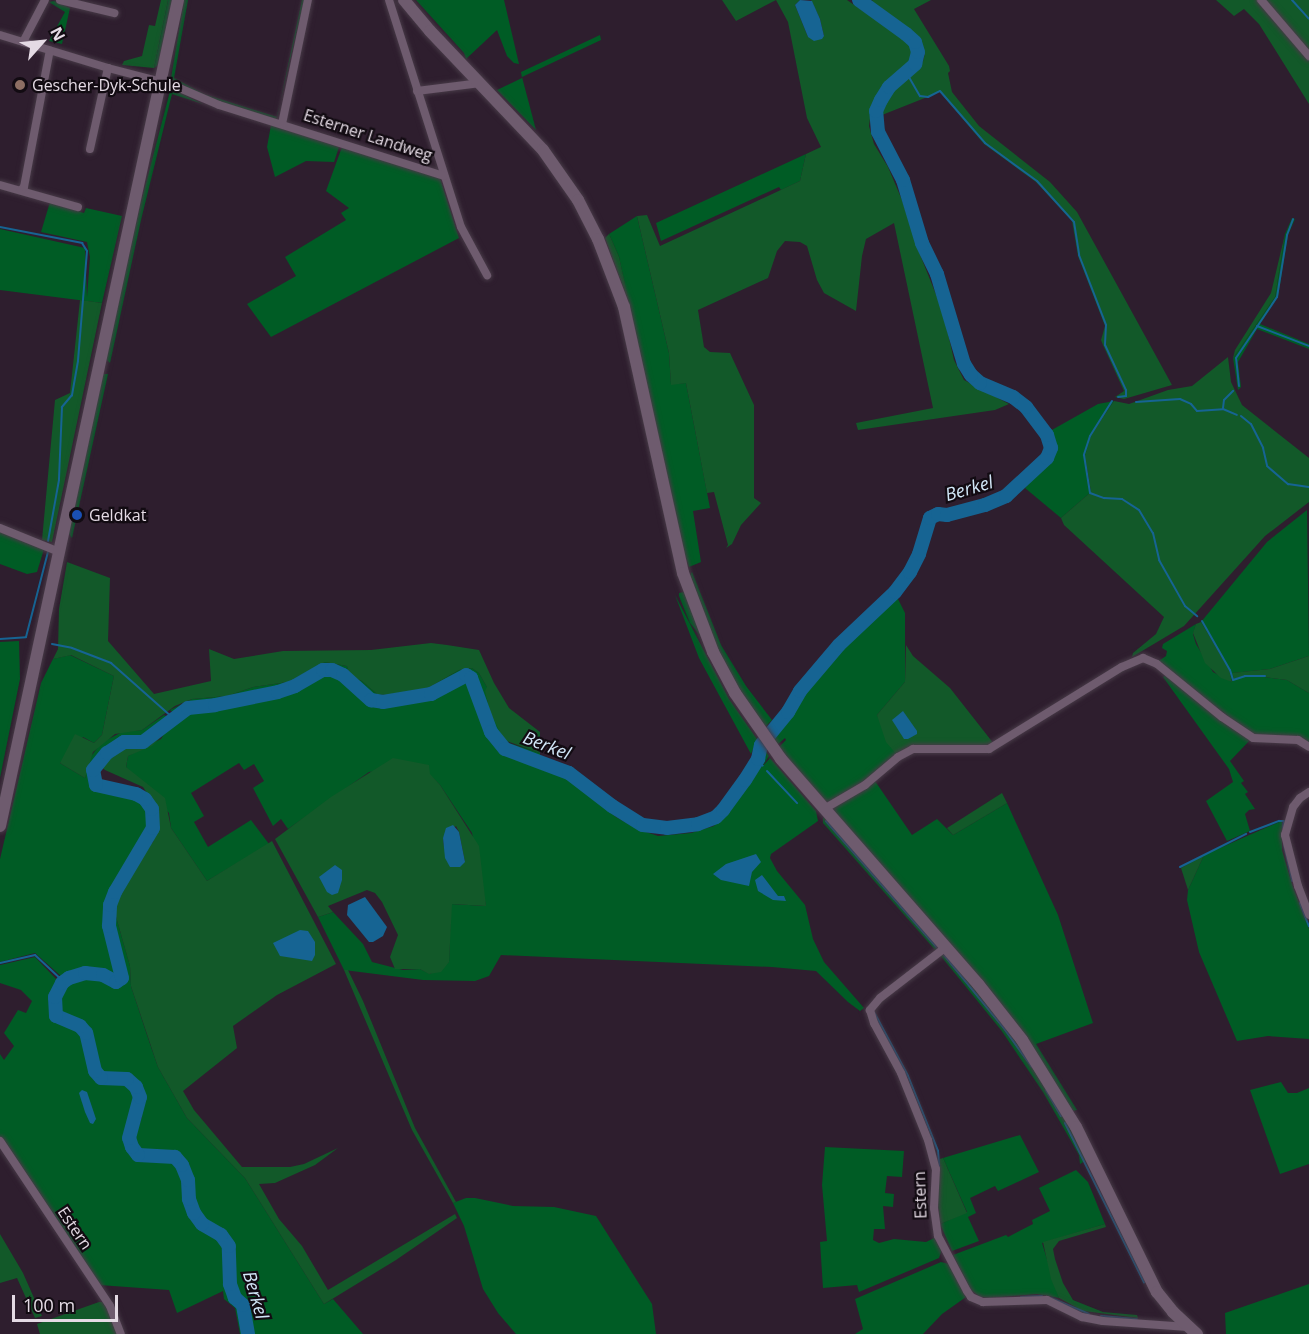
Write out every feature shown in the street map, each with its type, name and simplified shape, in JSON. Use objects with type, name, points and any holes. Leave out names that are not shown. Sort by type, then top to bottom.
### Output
[{"type":"street","points":[[23,42],[45,0]]},
{"type":"street","points":[[60,0],[114,14]]},
{"type":"street","points":[[0,826],[178,0]]},
{"type":"street","name":"Esterner Landweg","points":[[282,123],[308,0]]},
{"type":"street","name":"Esterner Landweg","points":[[389,0],[461,226],[486,275]]},
{"type":"street","points":[[404,0],[430,31],[526,130],[555,166],[588,217],[609,262],[626,317],[683,573],[714,652],[755,724],[824,809],[1000,1011],[1048,1079],[1093,1161],[1157,1292],[1192,1330]]},
{"type":"street","points":[[1261,0],[1309,56]]},
{"type":"street","name":"Esterner Landweg","points":[[0,35],[162,82],[219,105],[444,176]]},
{"type":"street","points":[[21,190],[24,187],[50,50]]},
{"type":"street","points":[[90,149],[108,68]]},
{"type":"street","points":[[417,91],[481,83]]},
{"type":"street","points":[[0,185],[78,207]]},
{"type":"street","points":[[0,528],[59,552]]},
{"type":"street","points":[[824,809],[865,786],[898,757],[913,749],[989,749],[1122,667],[1143,658],[1156,664],[1222,717],[1253,738],[1298,740],[1309,747]]},
{"type":"street","points":[[1309,792],[1293,807],[1285,835],[1298,886],[1309,915]]},
{"type":"street","name":"Estern","points":[[946,947],[880,998],[870,1010],[874,1023],[902,1073],[928,1140],[936,1169],[934,1208],[937,1230],[967,1291],[971,1297],[983,1302],[1047,1300],[1082,1317],[1192,1330]]},
{"type":"street","name":"Estern","points":[[0,1141],[110,1306],[121,1334]]},
{"type":"green space","points":[[161,0],[168,0],[154,68],[122,65],[124,61],[142,56],[149,25],[155,26]]},
{"type":"green space","points":[[168,0],[172,0],[158,65],[154,68]]},
{"type":"green space","points":[[184,0],[188,0],[174,78],[204,94],[277,117],[276,120],[201,96],[174,82],[171,78]]},
{"type":"green space","points":[[302,0],[304,0],[280,102]]},
{"type":"green space","points":[[416,0],[504,0],[519,64],[514,63],[507,56],[497,30],[466,59],[464,53]]},
{"type":"green space","points":[[722,0],[776,0],[736,21]]},
{"type":"green space","points":[[776,0],[800,0],[795,5],[808,37],[824,36],[820,19],[811,0],[847,0],[908,42],[913,52],[912,60],[885,83],[872,104],[869,126],[874,144],[888,167],[902,200],[917,247],[943,312],[954,360],[964,380],[1009,404],[995,410],[858,430],[856,423],[933,408],[894,223],[866,239],[856,311],[824,293],[817,280],[807,246],[800,242],[785,241],[777,251],[768,278],[698,310],[704,347],[710,352],[730,353],[754,405],[754,498],[761,503],[741,525],[732,544],[726,548],[728,545],[714,492],[707,493],[686,383],[671,385],[669,353],[637,216],[647,215],[660,246],[800,181],[806,154],[821,147],[807,118],[788,22]]},
{"type":"green space","points":[[931,0],[914,9],[949,66],[952,92],[979,126],[1050,182],[1077,212],[1172,385],[1124,399],[1115,397],[1124,391],[1101,340],[1105,326],[1078,256],[1072,221],[1036,182],[984,144],[940,92],[882,115],[888,96],[909,78],[923,61],[925,53],[914,35],[900,26],[871,1]]},
{"type":"green space","points":[[1216,0],[1258,0],[1309,59],[1309,104],[1259,24],[1244,9],[1234,16]]},
{"type":"green space","points":[[1263,0],[1309,0],[1309,53]]},
{"type":"green space","points":[[54,1],[70,8],[62,44],[49,41],[65,12],[49,2]]},
{"type":"green space","points":[[600,35],[601,40],[522,77],[536,130],[497,90],[522,78],[521,72]]},
{"type":"green space","points":[[170,91],[176,91],[203,104],[172,94],[141,220],[110,363],[106,359],[140,206]]},
{"type":"green space","points":[[271,125],[339,147],[334,162],[306,161],[275,177],[267,147]]},
{"type":"green space","points":[[342,147],[440,178],[459,238],[271,337],[247,304],[296,276],[285,257],[346,220],[341,213],[349,208],[326,191]]},
{"type":"green space","points":[[806,154],[800,181],[781,190],[779,187],[661,241],[656,223]]},
{"type":"green space","points":[[50,202],[84,213],[86,208],[122,216],[102,303],[0,290],[0,229],[85,248],[87,297],[90,257],[87,242],[41,232]]},
{"type":"green space","points":[[637,216],[669,353],[671,384],[686,383],[710,508],[693,511],[701,562],[689,567],[679,537],[619,257],[609,234]]},
{"type":"green space","points":[[1292,218],[1295,219],[1288,235],[1278,297],[1260,324],[1309,344],[1309,349],[1257,329],[1238,362],[1241,387],[1238,390],[1233,358],[1275,297],[1285,234]]},
{"type":"green space","points":[[609,234],[619,257],[630,306],[605,238]]},
{"type":"green space","points":[[1285,234],[1275,297],[1233,358],[1235,350],[1271,293]]},
{"type":"green space","points":[[80,300],[102,303],[52,542],[42,540],[55,400],[70,393]]},
{"type":"green space","points":[[1228,357],[1231,382],[1242,405],[1309,458],[1309,502],[1265,536],[1184,626],[1132,657],[1133,653],[1156,634],[1164,617],[1064,525],[1061,518],[1091,492],[1085,456],[1091,435],[1114,401],[1129,404],[1168,390],[1192,386]]},
{"type":"green space","points":[[103,374],[108,374],[72,538],[69,534]]},
{"type":"green space","points":[[1114,401],[1091,435],[1086,468],[1091,492],[1061,518],[1025,488],[1054,455],[1055,446],[1050,431],[1098,404]]},
{"type":"green space","points":[[1307,510],[1309,656],[1270,669],[1233,673],[1234,679],[1246,675],[1265,675],[1265,677],[1287,680],[1309,693],[1309,745],[1254,736],[1157,662],[1166,656],[1167,651],[1162,648],[1163,644],[1196,624],[1193,634],[1196,644],[1213,672],[1232,682],[1229,669],[1201,622],[1267,542]]},
{"type":"green space","points":[[0,532],[44,549],[37,572],[27,574],[0,564]]},
{"type":"green space","points":[[67,562],[110,578],[108,641],[154,694],[211,681],[209,649],[234,659],[283,651],[371,650],[431,643],[447,645],[479,650],[494,683],[509,708],[540,732],[540,753],[504,740],[490,712],[485,691],[487,687],[479,673],[472,668],[459,670],[428,688],[386,695],[377,694],[362,681],[350,676],[347,666],[325,662],[288,682],[253,687],[227,696],[192,699],[175,706],[142,730],[115,734],[93,752],[85,778],[60,763],[75,734],[94,743],[102,735],[114,676],[71,655],[53,659],[58,649],[59,609]]},
{"type":"green space","points":[[692,572],[721,645],[746,686],[772,720],[764,728],[720,658],[688,578]]},
{"type":"green space","points":[[684,592],[703,639],[690,623],[679,596],[679,593]]},
{"type":"green space","points":[[675,595],[729,699],[757,739],[751,754],[699,658]]},
{"type":"green space","points":[[896,595],[905,613],[905,682],[877,715],[897,755],[856,788],[829,802],[823,801],[779,747],[786,740],[785,738],[777,745],[772,739],[798,707],[805,691],[846,643],[871,624]]},
{"type":"green space","points":[[1201,622],[1229,669],[1232,682],[1221,678],[1205,663],[1193,633],[1196,624]]},
{"type":"green space","points":[[19,641],[20,679],[0,778],[0,642]]},
{"type":"green space","points":[[906,645],[913,656],[950,688],[994,744],[989,747],[952,747],[897,755],[886,742],[877,715],[905,682]]},
{"type":"green space","points":[[70,655],[114,676],[102,735],[94,743],[83,737],[60,763],[85,778],[89,759],[101,743],[122,732],[142,730],[164,715],[168,717],[143,738],[124,738],[113,743],[92,763],[89,770],[90,781],[94,789],[111,790],[137,798],[143,802],[151,817],[107,905],[106,927],[117,975],[106,970],[80,970],[63,978],[35,953],[0,962],[0,859],[41,683],[53,659]]},
{"type":"green space","points":[[1309,656],[1309,693],[1287,680],[1265,677],[1265,675],[1246,675],[1234,679],[1232,673],[1270,669]]},
{"type":"green space","points":[[325,662],[347,666],[350,676],[362,681],[377,694],[386,695],[428,688],[459,670],[472,668],[479,673],[487,687],[487,700],[504,737],[509,743],[540,753],[540,758],[507,746],[499,740],[488,718],[474,677],[466,673],[424,693],[385,700],[370,696],[340,670],[324,667],[293,684],[278,689],[214,703],[195,703],[187,705],[175,714],[170,710],[192,699],[227,696],[253,687],[288,682]]},
{"type":"green space","points":[[325,672],[338,675],[367,700],[384,705],[426,698],[466,679],[469,680],[489,734],[503,751],[560,773],[616,817],[637,829],[658,836],[691,833],[714,826],[749,782],[761,763],[764,749],[769,756],[762,767],[770,758],[816,811],[818,821],[771,854],[770,858],[777,871],[805,905],[813,939],[824,962],[864,1008],[860,1011],[848,1002],[816,971],[772,967],[501,955],[489,976],[475,981],[423,980],[344,970],[318,917],[333,912],[363,944],[372,962],[403,970],[420,969],[430,974],[449,962],[451,904],[486,906],[472,833],[440,785],[429,774],[429,765],[369,772],[288,829],[281,819],[273,826],[253,788],[264,781],[254,764],[244,770],[239,763],[191,793],[204,816],[194,822],[208,847],[251,820],[269,844],[207,881],[171,828],[169,813],[126,767],[128,756],[161,739],[170,724],[189,710],[215,708],[278,695],[295,690]]},
{"type":"green space","points":[[1167,674],[1251,739],[1230,761],[1244,781],[1241,783],[1248,792],[1245,794],[1255,809],[1245,814],[1250,831],[1227,841],[1206,801],[1233,782],[1229,769],[1163,677]]},
{"type":"green space","points":[[164,734],[152,746],[128,756],[126,767],[165,798],[171,828],[207,881],[272,841],[336,964],[277,995],[233,1026],[237,1048],[183,1091],[194,1110],[242,1167],[290,1167],[304,1164],[338,1148],[315,1165],[275,1183],[259,1184],[279,1219],[302,1246],[328,1290],[455,1214],[457,1218],[396,1260],[324,1304],[245,1178],[187,1118],[158,1067],[131,986],[130,966],[113,906],[134,862],[153,842],[158,820],[156,807],[143,787],[105,770],[98,764],[97,758],[101,752],[127,745],[142,745]]},
{"type":"green space","points":[[393,758],[429,765],[430,774],[440,785],[479,846],[486,906],[452,904],[449,962],[441,972],[429,974],[420,969],[395,969],[390,957],[398,935],[382,902],[375,893],[367,890],[328,906],[333,912],[318,917],[275,839],[331,797]],"holes":[[[456,826],[465,862],[444,847],[443,838]]]},
{"type":"green space","points":[[875,781],[912,835],[937,819],[953,835],[1007,803],[1058,915],[1093,1023],[1036,1044],[1077,1110],[1073,1111],[1056,1085],[832,812],[834,806]]},
{"type":"green space","points":[[1002,793],[1007,803],[953,835],[947,828]]},
{"type":"green space","points":[[826,816],[940,946],[937,952],[823,823],[823,818]]},
{"type":"green space","points":[[1282,822],[1282,850],[1309,929],[1309,1039],[1268,1036],[1237,1041],[1199,952],[1187,900],[1188,890],[1204,855]]},
{"type":"green space","points":[[1204,855],[1188,890],[1181,868]]},
{"type":"green space","points":[[113,906],[130,966],[131,986],[158,1067],[187,1118],[245,1178],[324,1304],[333,1299],[363,1334],[251,1334],[247,1305],[234,1284],[236,1264],[233,1244],[225,1233],[199,1215],[185,1165],[174,1154],[137,1151],[134,1139],[142,1117],[142,1088],[130,1076],[101,1073],[88,1029],[62,1012],[58,1004],[60,994],[68,983],[78,978],[98,978],[116,988],[126,983],[126,971],[113,928]]},
{"type":"green space","points":[[946,952],[1036,1067],[1088,1159],[1080,1164],[1079,1155],[1043,1092],[1001,1030],[940,955]]},
{"type":"green space","points":[[35,957],[58,981],[51,998],[50,1013],[80,1030],[97,1079],[123,1084],[135,1094],[135,1111],[125,1135],[134,1157],[139,1160],[164,1159],[176,1162],[184,1179],[194,1219],[226,1246],[228,1287],[239,1307],[244,1334],[240,1334],[235,1308],[224,1299],[223,1291],[177,1313],[169,1290],[99,1285],[0,1138],[0,1054],[4,1060],[14,1046],[4,1033],[18,1010],[26,1013],[32,1001],[21,990],[0,983],[0,965]]},
{"type":"green space","points":[[344,970],[348,970],[363,1001],[415,1128],[456,1202],[453,1203],[412,1130]]},
{"type":"green space","points":[[1281,1082],[1288,1093],[1297,1093],[1309,1088],[1309,1164],[1280,1174],[1250,1090]]},
{"type":"green space","points":[[1020,1135],[1039,1172],[998,1191],[995,1186],[970,1198],[976,1213],[968,1217],[979,1241],[952,1251],[940,1224],[967,1212],[943,1158]]},
{"type":"green space","points":[[825,1147],[904,1151],[902,1177],[887,1176],[885,1193],[894,1194],[893,1207],[883,1206],[885,1229],[874,1229],[873,1240],[879,1243],[894,1239],[926,1242],[936,1237],[942,1249],[939,1258],[859,1292],[857,1285],[823,1288],[820,1242],[827,1241],[822,1185]]},
{"type":"green space","points":[[943,1158],[967,1213],[940,1224],[937,1208],[940,1159]]},
{"type":"green space","points":[[1076,1170],[1088,1182],[1105,1224],[1042,1243],[1059,1298],[1037,1294],[990,1298],[980,1297],[971,1290],[953,1255],[1006,1235],[1008,1237],[1033,1224],[1032,1220],[1050,1211],[1039,1188]]},
{"type":"green space","points":[[466,1198],[513,1206],[554,1207],[596,1216],[652,1304],[656,1334],[516,1334],[498,1313],[483,1289],[464,1226],[453,1203]]},
{"type":"green space","points":[[1105,1224],[1106,1227],[1059,1241],[1053,1249],[1063,1283],[1073,1300],[1103,1312],[1137,1315],[1138,1318],[1083,1311],[1059,1298],[1051,1279],[1043,1242]]},
{"type":"green space","points":[[0,1234],[23,1273],[42,1316],[35,1318],[17,1278],[0,1283]]},
{"type":"green space","points":[[941,1262],[949,1264],[966,1297],[942,1314],[923,1334],[855,1334],[863,1329],[855,1299]]},
{"type":"green space","points":[[1309,1284],[1309,1334],[1226,1334],[1225,1313]]},
{"type":"green space","points":[[99,1302],[105,1302],[119,1334],[40,1334],[37,1324]]},
{"type":"water","points":[[800,0],[812,1],[820,19],[824,36],[822,39],[814,41],[808,37],[795,5]]},
{"type":"water","points":[[903,711],[917,731],[917,734],[908,739],[904,739],[892,720]]},
{"type":"water","points":[[453,825],[459,832],[465,862],[460,867],[450,867],[445,858],[443,838],[446,828]]},
{"type":"water","points":[[756,854],[761,862],[752,872],[749,886],[721,880],[713,874],[726,864]]},
{"type":"water","points":[[335,865],[342,870],[342,880],[338,893],[332,895],[327,892],[319,877]]},
{"type":"water","points":[[762,875],[778,896],[784,896],[786,901],[773,900],[758,891],[755,880]]},
{"type":"water","points":[[365,897],[387,927],[383,936],[373,942],[369,942],[347,915],[348,905]]},
{"type":"water","points":[[300,930],[308,931],[315,942],[315,955],[312,961],[280,956],[273,943]]},
{"type":"water","points":[[82,1090],[87,1092],[96,1119],[93,1124],[90,1123],[85,1112],[79,1093]]},
{"type":"waterway","name":"Berkel","points":[[248,1334],[243,1305],[235,1298],[230,1284],[229,1246],[221,1235],[202,1224],[194,1213],[189,1199],[188,1180],[182,1165],[175,1157],[138,1155],[132,1147],[129,1138],[140,1097],[136,1087],[127,1079],[101,1078],[95,1071],[86,1033],[80,1026],[56,1016],[55,997],[62,983],[69,978],[85,973],[103,975],[116,982],[122,978],[109,926],[110,905],[115,892],[153,828],[152,809],[145,799],[136,794],[96,785],[93,770],[107,753],[124,742],[143,742],[188,708],[278,692],[295,686],[323,670],[332,670],[343,675],[371,700],[383,702],[431,694],[466,675],[471,678],[491,732],[505,749],[569,773],[612,806],[643,825],[667,828],[698,824],[716,817],[723,810],[758,759],[761,745],[788,712],[800,691],[839,645],[895,592],[910,572],[919,554],[930,518],[938,514],[947,515],[985,505],[1006,496],[1047,458],[1051,448],[1047,435],[1026,407],[1013,397],[980,383],[964,364],[937,274],[922,243],[903,180],[878,132],[876,111],[881,100],[889,87],[915,64],[918,52],[915,42],[906,34],[859,0]]},
{"type":"waterway","points":[[1292,0],[1309,19]]},
{"type":"waterway","points":[[906,72],[920,96],[928,97],[940,91],[985,143],[1037,181],[1074,222],[1079,255],[1106,325],[1105,345],[1126,390],[1126,396],[1118,397]]},
{"type":"waterway","points":[[1239,386],[1236,358],[1277,297],[1287,235],[1293,219]]},
{"type":"waterway","points":[[0,227],[82,243],[87,251],[78,361],[72,395],[62,407],[59,480],[48,541]]},
{"type":"waterway","points":[[1257,326],[1309,346]]},
{"type":"waterway","points":[[1223,408],[1224,400],[1233,391]]},
{"type":"waterway","points":[[1136,402],[1180,399],[1191,404],[1197,411],[1223,409],[1237,415]]},
{"type":"waterway","points":[[1112,401],[1090,436],[1084,455],[1090,493],[1104,498],[1122,499],[1139,510],[1153,533],[1159,560],[1185,606],[1197,616]]},
{"type":"waterway","points":[[1241,416],[1251,424],[1263,448],[1267,466],[1288,484],[1309,487]]},
{"type":"waterway","points":[[0,639],[26,637],[48,552]]},
{"type":"waterway","points":[[1202,621],[1230,670],[1233,680],[1245,676],[1265,676]]},
{"type":"waterway","points":[[52,644],[72,648],[111,663],[173,718]]},
{"type":"waterway","name":"Berkel","points":[[757,760],[763,766]]},
{"type":"waterway","points":[[767,771],[797,803]]},
{"type":"waterway","points":[[826,821],[939,950]]},
{"type":"waterway","points":[[1250,832],[1279,821],[1284,821],[1283,828]]},
{"type":"waterway","points":[[1180,867],[1246,834]]},
{"type":"waterway","points":[[1284,845],[1292,881]]},
{"type":"waterway","points":[[1300,903],[1309,926]]},
{"type":"waterway","points":[[0,963],[35,955],[64,982]]},
{"type":"waterway","points":[[944,955],[1003,1027],[1032,1067]]},
{"type":"waterway","points":[[874,1012],[908,1076],[938,1151],[939,1166]]},
{"type":"waterway","points":[[1046,1090],[1061,1116]]},
{"type":"waterway","points":[[1065,1123],[1144,1282]]},
{"type":"waterway","points":[[1021,1297],[1042,1296]]},
{"type":"waterway","points":[[1051,1298],[1089,1314]]},
{"type":"waterway","points":[[1101,1316],[1137,1319]]},
{"type":"place","name":"Gescher-Dyk-Schule","points":[[20,85]]},
{"type":"place","name":"Geldkat","points":[[77,515]]}]
